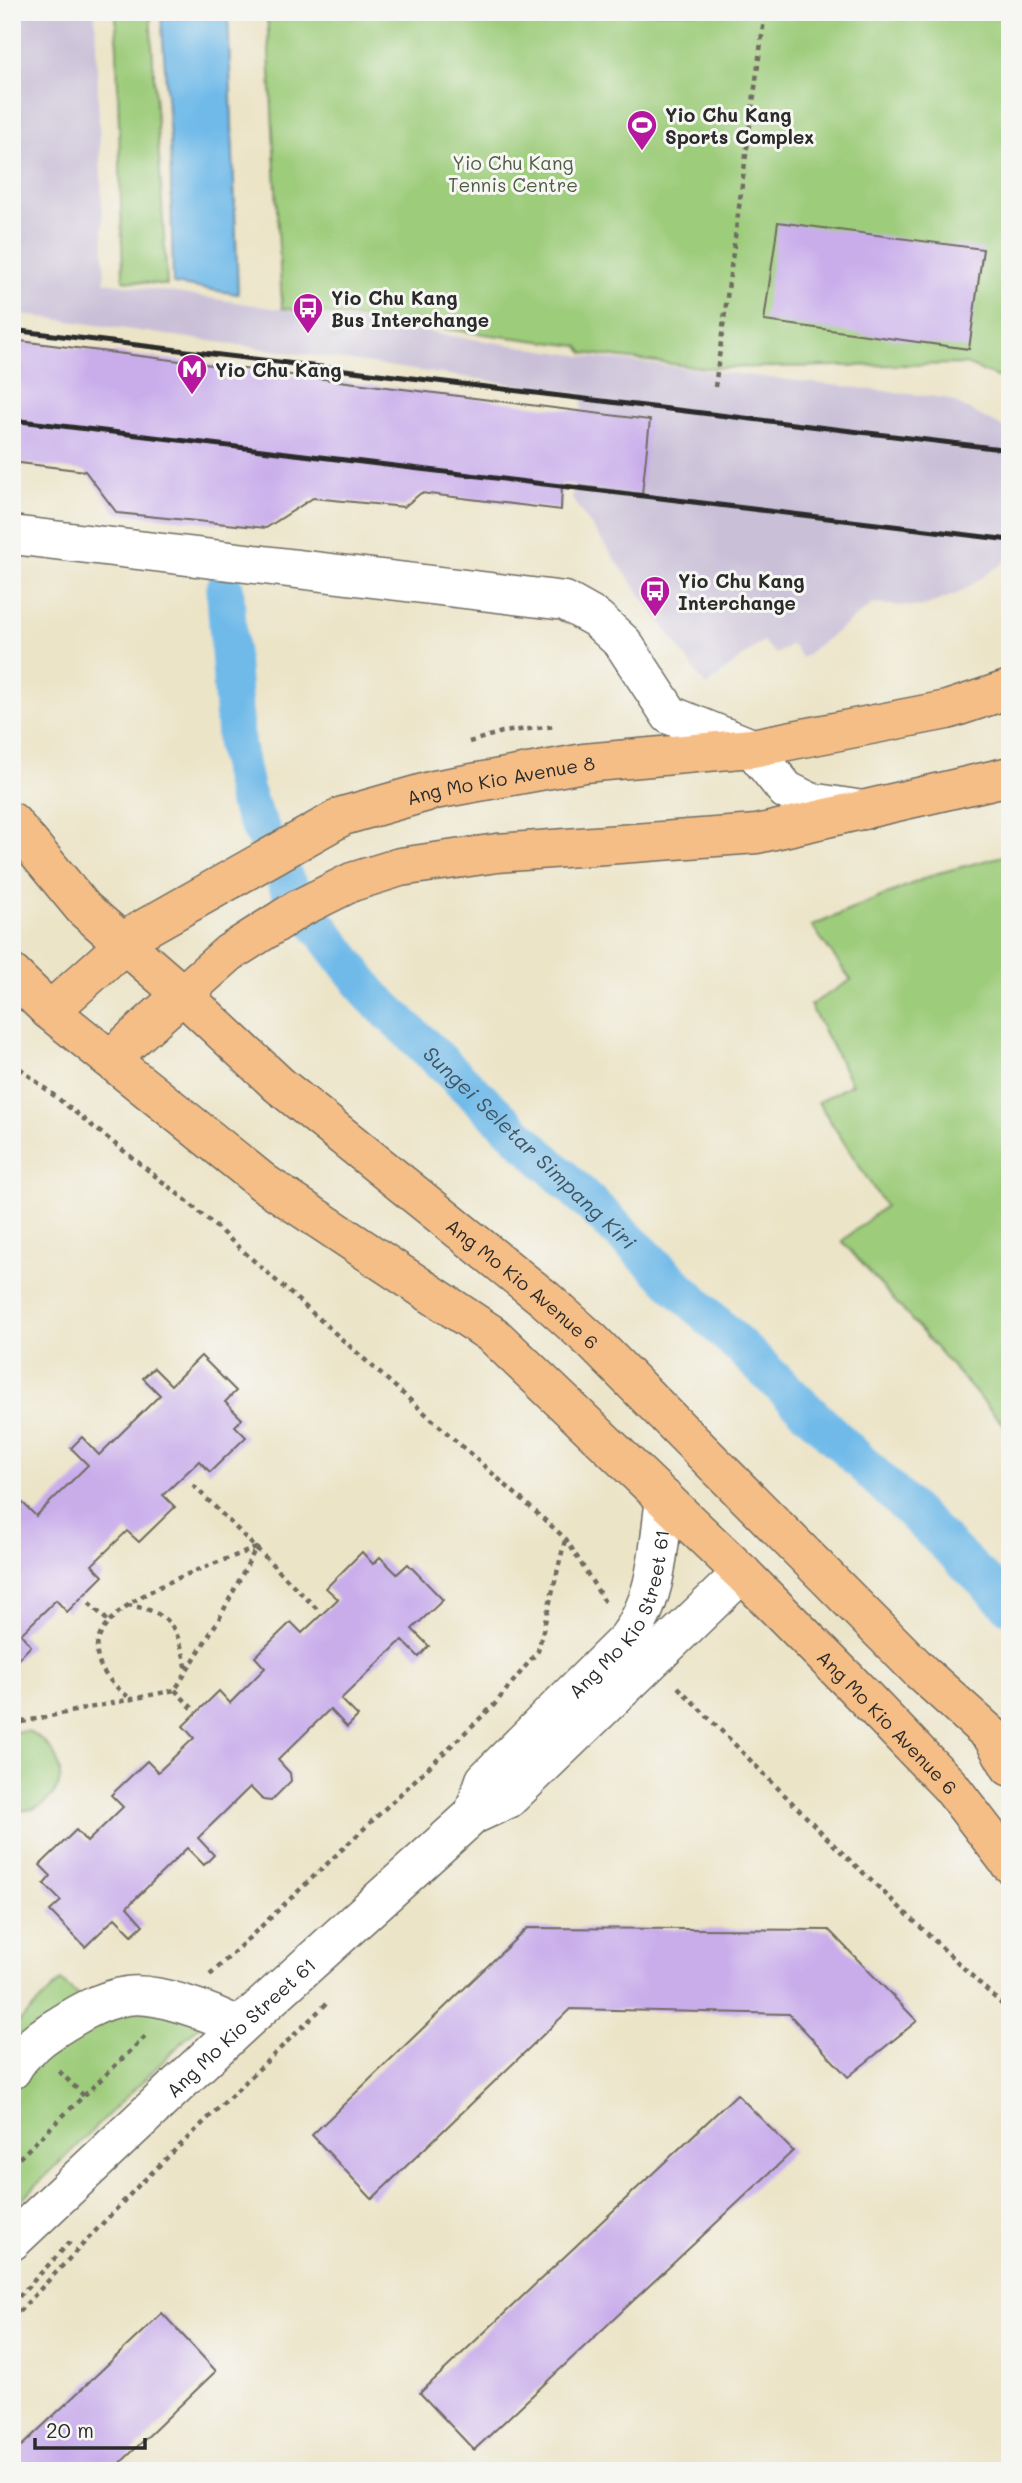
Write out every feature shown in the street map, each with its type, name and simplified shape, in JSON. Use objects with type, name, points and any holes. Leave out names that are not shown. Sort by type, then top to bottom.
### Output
[{"type":"main road","name":"Ang Mo Kio Avenue 8","points":[[50,1011],[121,944],[343,816],[434,790],[584,762],[752,748],[947,710],[1010,689]]},
{"type":"main road","points":[[110,1059],[229,953],[298,909],[352,882],[400,867],[497,853],[757,834],[1010,776]]},
{"type":"main road","name":"Ang Mo Kio Avenue 6","points":[[12,822],[76,900],[121,944],[183,995],[279,1085],[535,1290],[592,1341],[921,1672],[992,1736],[1010,1767]]},
{"type":"main road","name":"Ang Mo Kio Avenue 6","points":[[12,974],[50,1011],[264,1183],[493,1335],[742,1573],[951,1787],[1010,1864]]},
{"type":"street","points":[[12,536],[565,601],[597,619],[623,643],[670,715],[752,748],[786,790],[810,802],[865,811]]},
{"type":"street","name":"Ang Mo Kio Street 61","points":[[639,1649],[642,1620],[653,1588],[665,1499]]},
{"type":"street","name":"Ang Mo Kio Street 61","points":[[12,2241],[239,2027],[473,1815],[508,1799],[639,1649],[742,1573]]},
{"type":"street","points":[[12,2070],[46,2034],[84,2010],[128,1996],[180,2003],[212,2013],[239,2027]]},
{"type":"path","points":[[715,387],[764,20],[758,12]]},
{"type":"path","points":[[12,1062],[188,1202],[566,1539],[639,1649],[838,1849],[1010,2012]]},
{"type":"path","points":[[193,1485],[317,1609]]},
{"type":"path","points":[[12,2165],[495,1704],[538,1651],[566,1539]]},
{"type":"path","points":[[130,1698],[116,1688],[99,1662],[96,1646],[107,1620],[126,1605],[256,1548]]},
{"type":"path","points":[[12,1724],[130,1698],[145,1699],[175,1690],[219,1619],[256,1548]]},
{"type":"path","points":[[89,1603],[107,1620]]},
{"type":"path","points":[[126,1605],[145,1608],[172,1625],[181,1639],[187,1671]]},
{"type":"path","points":[[175,1690],[193,1709]]},
{"type":"path","points":[[12,2319],[138,2186],[327,2003]]},
{"type":"shaded area","name":"Yio Chu Kang Bus Interchange","points":[[12,12],[95,12],[105,282],[589,357],[946,398],[1010,431],[1010,554],[1002,564],[959,593],[922,607],[873,604],[802,658],[791,644],[776,654],[763,641],[706,686],[572,499],[583,394],[12,313]]},
{"type":"green space","points":[[116,12],[150,12],[167,285],[123,280]]},
{"type":"green space","name":"Yio Chu Kang Sports Complex","points":[[267,12],[1010,12],[1010,291],[1002,379],[966,364],[705,368],[584,353],[578,346],[282,308]]},
{"type":"green space","points":[[1010,854],[1010,1432],[842,1241],[885,1206],[818,1102],[852,1084],[810,1005],[851,980],[812,926],[935,874]]},
{"type":"green space","points":[[27,1731],[39,1738],[56,1757],[60,1780],[48,1800],[33,1809],[13,1811],[12,1732]]},
{"type":"green space","points":[[61,1981],[91,2007],[212,2013],[12,2209],[12,2029]]},
{"type":"water","points":[[161,12],[228,12],[238,294],[173,284],[170,139]]},
{"type":"building","points":[[778,222],[983,249],[969,349],[764,321]]},
{"type":"building","points":[[12,340],[650,420],[642,494],[562,484],[561,510],[421,493],[404,507],[313,498],[266,528],[117,513],[85,471],[12,462]]},
{"type":"building","points":[[201,1356],[236,1391],[225,1402],[242,1419],[235,1426],[246,1437],[210,1472],[199,1461],[163,1495],[175,1507],[139,1542],[127,1531],[92,1565],[103,1576],[67,1612],[56,1600],[21,1634],[31,1646],[12,1665],[12,1505],[23,1503],[36,1516],[88,1465],[71,1448],[82,1437],[99,1455],[160,1395],[143,1378],[154,1368],[171,1385]]},
{"type":"building","points":[[362,1552],[373,1564],[380,1557],[397,1574],[408,1564],[443,1600],[412,1629],[429,1646],[419,1657],[402,1640],[341,1699],[358,1716],[347,1727],[330,1709],[278,1760],[290,1773],[291,1781],[271,1801],[263,1800],[250,1787],[198,1838],[214,1855],[204,1865],[187,1848],[127,1907],[143,1925],[132,1935],[115,1918],[85,1947],[50,1911],[61,1901],[44,1884],[51,1876],[40,1865],[76,1830],[87,1842],[123,1807],[111,1795],[147,1761],[158,1772],[194,1738],[183,1726],[219,1691],[230,1703],[265,1668],[255,1657],[291,1622],[302,1633],[338,1599],[326,1588]]},
{"type":"building","points":[[527,1928],[829,1930],[917,2021],[848,2077],[789,2014],[570,2009],[372,2199],[312,2135]]},
{"type":"building","points":[[737,2094],[793,2151],[474,2450],[420,2393]]},
{"type":"building","points":[[162,2313],[216,2371],[112,2471],[12,2471],[12,2455]]},
{"type":"waterway","name":"Sungei Seletar Simpang Kiri","points":[[225,589],[236,745],[247,800],[288,886],[372,996],[1010,1606]]},
{"type":"railway","points":[[12,330],[1010,450]]},
{"type":"railway","points":[[12,420],[1010,540]]},
{"type":"place","name":"Yio Chu Kang Sports Complex","points":[[642,152]]},
{"type":"place","name":"Yio Chu Kang Bus Interchange","points":[[308,335]]},
{"type":"place","name":"Yio Chu Kang","points":[[192,396]]},
{"type":"place","name":"Yio Chu Kang Interchange","points":[[655,618]]},
{"type":"park label","name":"Yio Chu Kang Tennis Centre","points":[[513,173]]}]
